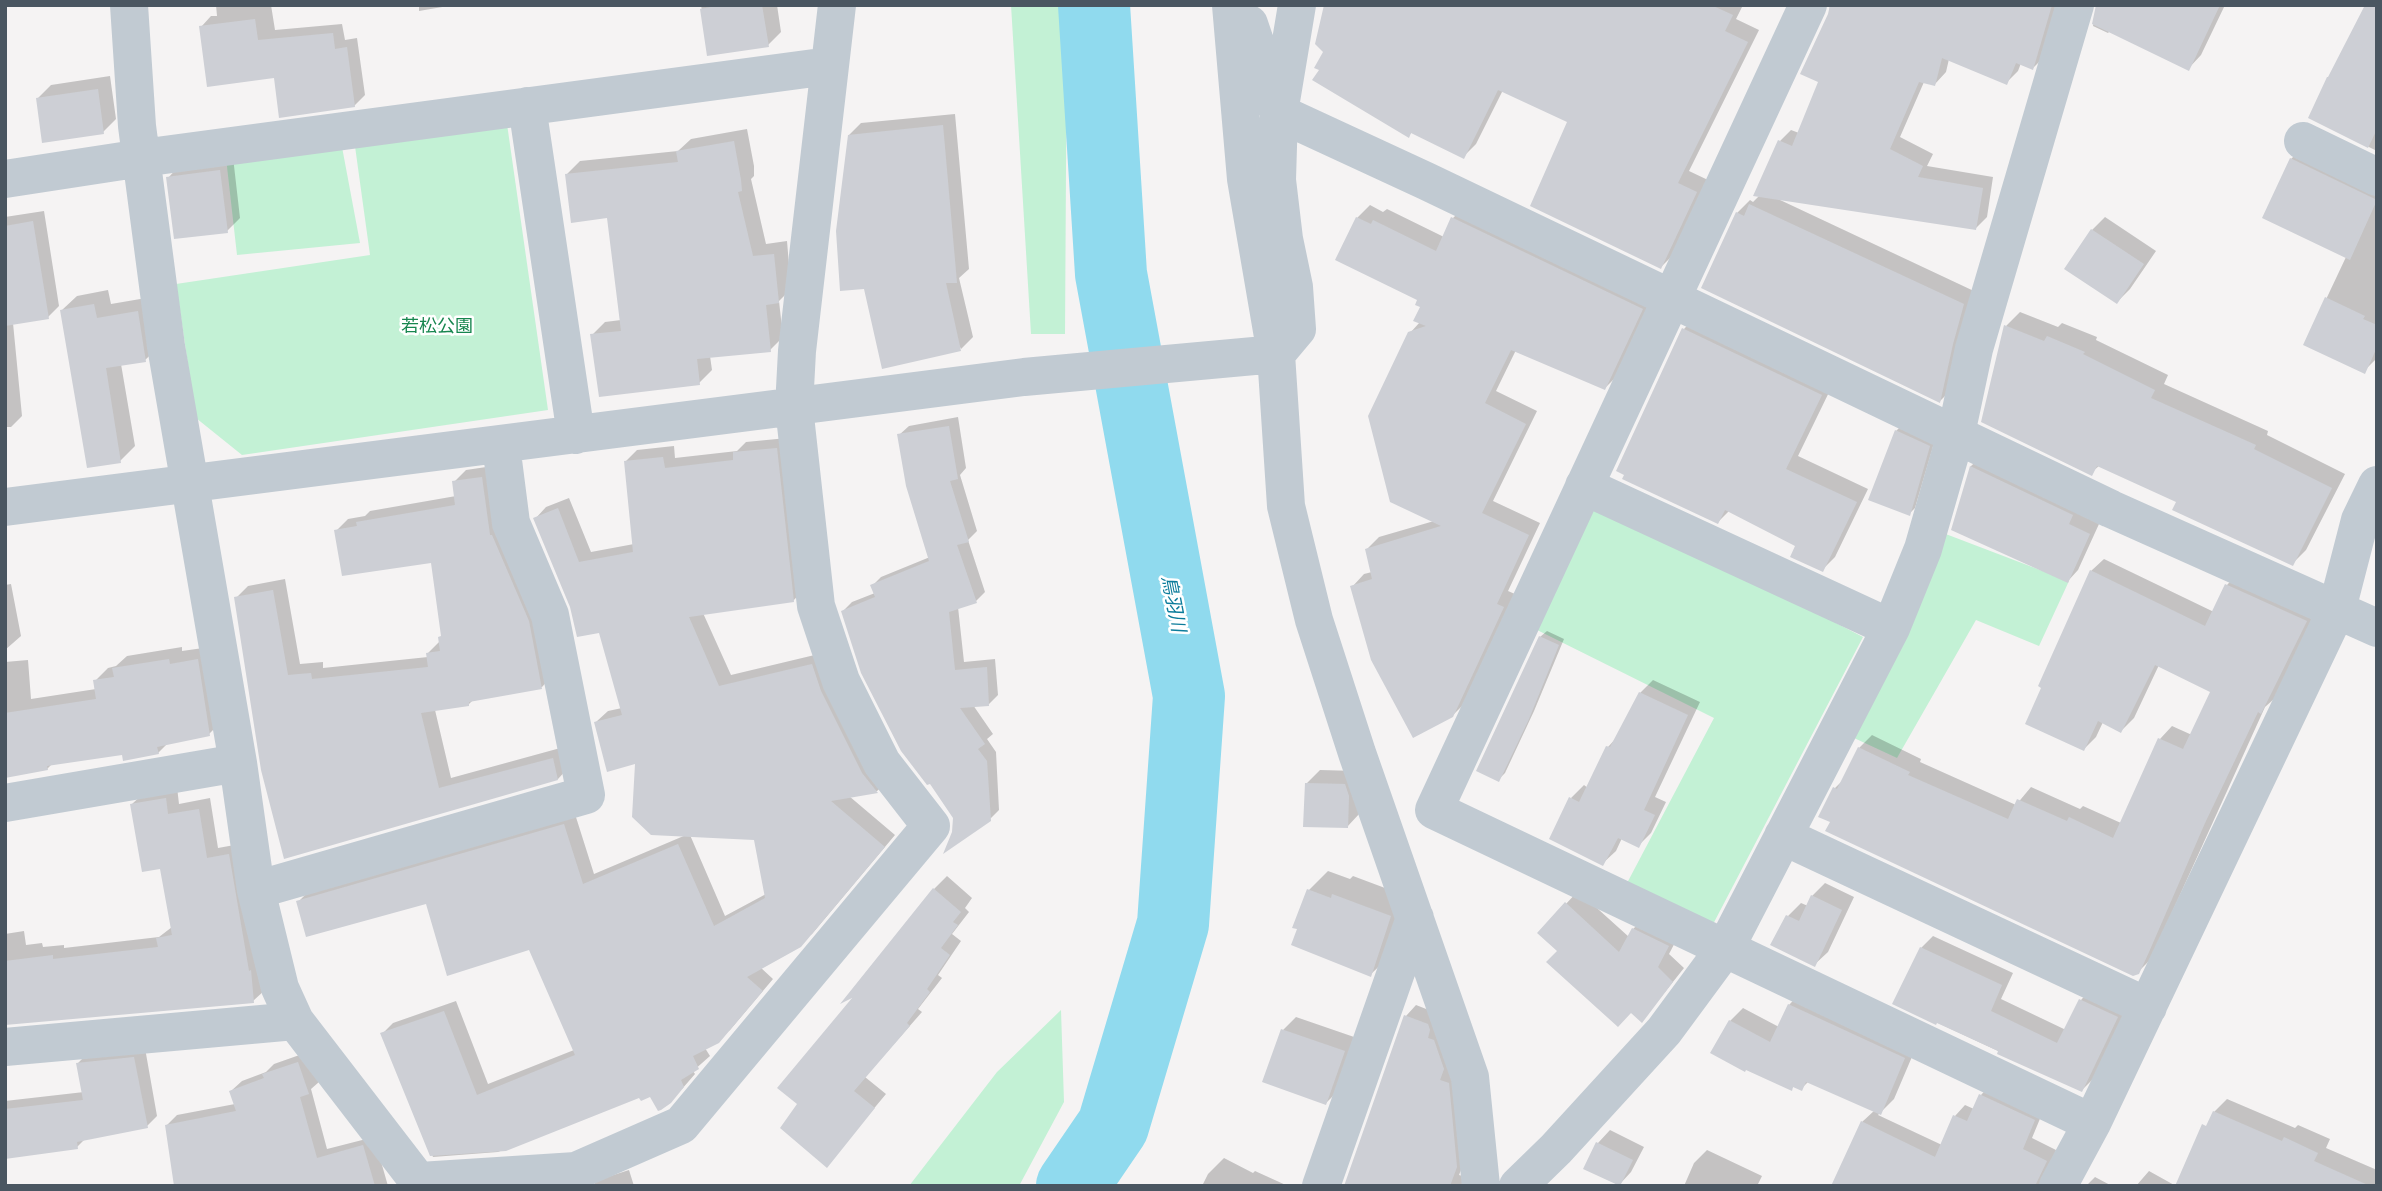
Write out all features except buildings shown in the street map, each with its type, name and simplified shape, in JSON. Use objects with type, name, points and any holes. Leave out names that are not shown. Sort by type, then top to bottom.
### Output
[{"type":"street","points":[[129,5],[137,126],[166,346],[238,763],[256,890],[280,988],[295,1021],[421,1183],[576,1171],[681,1125],[931,826],[882,763],[841,681],[816,606],[794,407],[797,351],[837,5]]},
{"type":"street","points":[[1231,5],[1246,179],[1286,506],[1314,620],[1470,1077],[1481,1186]]},
{"type":"street","points":[[1243,5],[1279,113],[2111,509],[2377,628]]},
{"type":"street","points":[[5,507],[1024,377],[1269,355],[1297,329],[1294,287],[1284,239],[1278,180],[1279,113],[1297,5]]},
{"type":"street","points":[[1808,5],[1434,810],[2092,1123]]},
{"type":"street","points":[[1518,1186],[1556,1149],[1664,1031],[1726,947],[1891,628],[1923,549],[1955,434],[1974,349],[2075,5]]},
{"type":"street","points":[[5,179],[142,158],[829,66]]},
{"type":"street","points":[[527,106],[576,435]]},
{"type":"street","points":[[2303,141],[2377,177]]},
{"type":"street","points":[[256,890],[586,794],[550,615],[511,523],[501,445]]},
{"type":"street","points":[[2058,1186],[2092,1123],[2337,609],[2360,520],[2377,485]]},
{"type":"street","points":[[1584,486],[1891,628]]},
{"type":"street","points":[[5,803],[238,763]]},
{"type":"street","points":[[1783,836],[2148,1007]]},
{"type":"street","points":[[1321,1186],[1415,918]]},
{"type":"street","points":[[5,1047],[295,1021]]},
{"type":"green space","points":[[1011,5],[1067,5],[1065,334],[1031,334]]},
{"type":"green space","name":"若松公園","points":[[506,117],[548,410],[242,455],[196,418],[176,284],[370,255],[354,139]]},
{"type":"green space","points":[[342,147],[360,243],[237,255],[226,158]]},
{"type":"green space","points":[[1582,491],[1863,637],[1710,930],[1626,885],[1714,718],[1523,623]]},
{"type":"green space","points":[[1930,528],[2069,581],[2039,646],[1976,620],[1897,758],[1839,731]]},
{"type":"green space","points":[[1061,1010],[1064,1102],[1019,1186],[909,1186],[997,1072]]},
{"type":"waterway","name":"鳥羽川","points":[[1072,1186],[1113,1126],[1173,924],[1189,696],[1111,274],[1094,5]]}]
